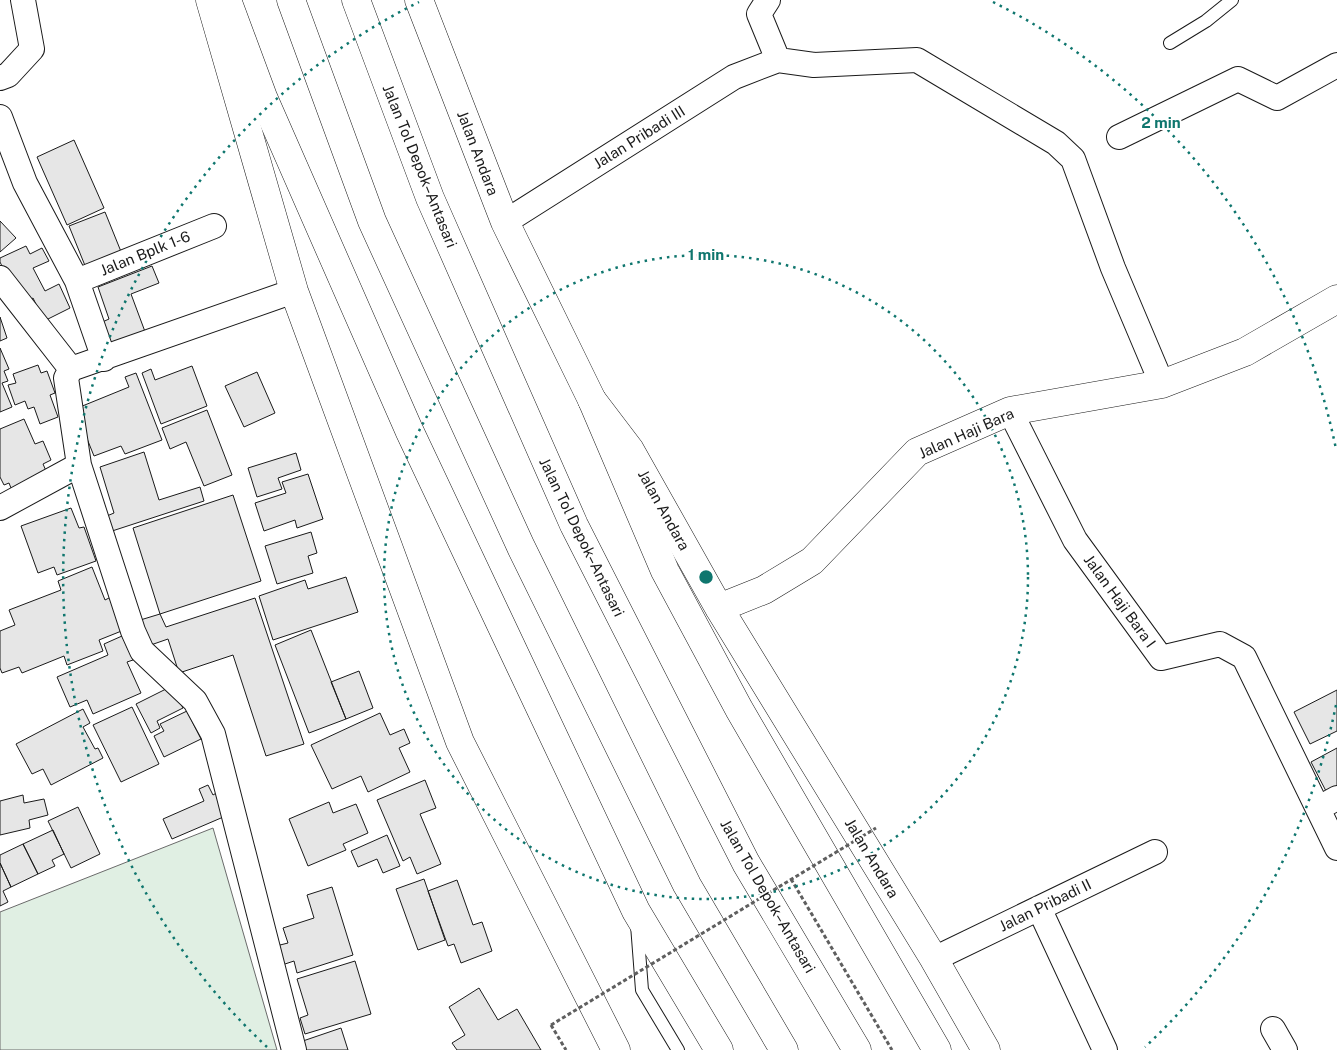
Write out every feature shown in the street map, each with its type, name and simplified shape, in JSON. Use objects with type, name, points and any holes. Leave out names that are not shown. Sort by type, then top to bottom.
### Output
[{"type":"main road","points":[[210,0],[294,291],[460,742],[616,1050]]},
{"type":"main road","points":[[227,0],[263,97],[405,421],[636,911],[719,1050]]},
{"type":"main road","points":[[291,0],[372,220],[517,538],[687,885],[784,1050]]},
{"type":"main road","name":"Jalan Tol Depok–Antasari","points":[[356,0],[430,198],[574,525],[746,863],[857,1050]]},
{"type":"main road","name":"Jalan Andara","points":[[419,0],[505,222],[592,400],[630,450],[719,608],[934,959],[986,1050]]},
{"type":"main road","name":"Jalan Haji Bara","points":[[719,608],[764,590],[812,561],[917,452],[1010,411],[1162,384],[1245,352],[1337,299]]},
{"type":"main road","points":[[592,400],[665,571],[739,709],[937,1050]]},
{"type":"street","points":[[0,78],[8,76],[32,49],[23,0]]},
{"type":"street","points":[[768,0],[759,14],[778,60],[814,64],[917,60],[1056,143],[1073,159],[1113,268],[1162,384]]},
{"type":"street","name":"Jalan Pribadi III","points":[[505,222],[734,77],[778,60]]},
{"type":"street","points":[[1119,137],[1238,79],[1277,98],[1337,65]]},
{"type":"street","points":[[0,117],[25,183],[76,281],[104,359]]},
{"type":"street","points":[[0,152],[25,183]]},
{"type":"street","name":"Jalan Bplk 1-6","points":[[76,281],[214,226]]},
{"type":"street","points":[[0,278],[71,369]]},
{"type":"street","points":[[294,291],[71,369],[66,378],[79,465],[133,631],[142,651],[195,701],[213,734],[294,1050]]},
{"type":"street","name":"Jalan Haji Bara I","points":[[1010,411],[1075,540],[1161,658],[1220,644],[1244,657],[1328,803],[1337,848]]},
{"type":"street","points":[[0,508],[79,465]]},
{"type":"street","name":"Jalan Pribadi II","points":[[934,959],[1156,852]]},
{"type":"street","points":[[1039,908],[1104,1050]]},
{"type":"street","points":[[1274,1029],[1285,1050]]},
{"type":"lane","points":[[1170,43],[1206,21],[1232,0]]},
{"type":"lane","points":[[636,911],[642,990],[678,1050]]},
{"type":"path","points":[[566,1050],[551,1025],[876,828]]},
{"type":"path","points":[[791,879],[892,1050]]},
{"type":"green space","points":[[213,828],[277,1050],[0,1050],[0,912]]},
{"type":"building","points":[[74,140],[104,208],[67,225],[37,157]]},
{"type":"building","points":[[105,212],[124,259],[88,273],[69,226]]},
{"type":"building","points":[[0,221],[16,238],[0,252]]},
{"type":"building","points":[[26,246],[30,254],[42,248],[49,261],[33,268],[45,291],[59,284],[70,308],[44,321],[33,298],[21,305],[0,262],[0,258]]},
{"type":"building","points":[[152,266],[159,283],[131,294],[147,337],[106,345],[98,324],[109,319],[98,287]]},
{"type":"building","points":[[0,317],[7,338],[0,341]]},
{"type":"building","points":[[0,348],[9,369],[4,371],[8,381],[2,383],[12,407],[0,412]]},
{"type":"building","points":[[38,365],[41,373],[47,371],[55,393],[50,395],[58,417],[40,424],[34,407],[28,409],[25,401],[15,405],[8,385],[16,383],[13,374]]},
{"type":"building","points":[[192,366],[207,406],[161,424],[142,373],[151,369],[155,380]]},
{"type":"building","points":[[257,372],[275,413],[244,427],[225,386]]},
{"type":"building","points":[[136,373],[162,440],[125,454],[121,446],[94,456],[75,409],[129,387],[125,377]]},
{"type":"building","points":[[207,410],[232,475],[204,486],[186,442],[170,449],[162,428]]},
{"type":"building","points":[[24,419],[35,444],[43,441],[51,460],[43,464],[47,473],[13,493],[9,483],[4,485],[0,477],[0,429]]},
{"type":"building","points":[[144,452],[159,500],[200,487],[204,501],[106,533],[102,518],[114,513],[100,467]]},
{"type":"building","points":[[296,453],[301,470],[278,478],[282,489],[257,497],[248,468]]},
{"type":"building","points":[[308,474],[323,519],[297,528],[295,520],[264,531],[255,503],[286,493],[282,482]]},
{"type":"building","points":[[233,495],[261,581],[160,614],[133,528]]},
{"type":"building","points":[[71,508],[79,528],[84,527],[96,561],[57,575],[54,567],[38,573],[21,526]]},
{"type":"building","points":[[311,532],[317,553],[308,556],[313,573],[277,584],[265,546]]},
{"type":"building","points":[[92,567],[105,600],[111,597],[124,630],[99,640],[103,651],[67,665],[64,656],[22,673],[19,667],[2,673],[0,668],[0,631],[15,625],[9,610],[61,590],[58,581]]},
{"type":"building","points":[[346,577],[358,612],[273,640],[259,596],[305,580],[308,589]]},
{"type":"building","points":[[255,598],[304,744],[266,756],[233,655],[179,673],[168,639],[145,647],[137,621],[160,614],[166,627]]},
{"type":"building","points":[[311,630],[346,719],[309,733],[275,645]]},
{"type":"building","points":[[122,636],[133,660],[127,662],[141,693],[93,714],[87,700],[70,707],[57,677],[108,655],[104,644]]},
{"type":"building","points":[[359,671],[373,708],[346,719],[331,682]]},
{"type":"building","points":[[172,686],[183,708],[157,721],[160,728],[151,733],[136,704]]},
{"type":"building","points":[[1337,690],[1337,731],[1310,744],[1294,712]]},
{"type":"building","points":[[132,707],[159,764],[121,782],[93,725]]},
{"type":"building","points":[[83,709],[90,723],[83,727],[95,749],[98,748],[103,758],[51,785],[43,769],[32,774],[16,744]]},
{"type":"building","points":[[187,711],[201,739],[164,757],[154,736],[164,731],[160,724]]},
{"type":"building","points":[[380,713],[390,735],[404,729],[410,743],[399,748],[410,772],[368,792],[361,776],[332,789],[311,745]]},
{"type":"building","points":[[1337,748],[1337,787],[1327,793],[1311,762]]},
{"type":"building","points":[[425,780],[436,808],[420,814],[441,864],[417,874],[410,857],[403,861],[377,800]]},
{"type":"building","points":[[208,785],[213,795],[218,792],[228,815],[172,839],[163,819],[204,801],[199,789]]},
{"type":"building","points":[[23,795],[24,803],[44,799],[48,815],[29,820],[30,828],[0,835],[0,801]]},
{"type":"building","points":[[329,802],[333,813],[356,804],[368,833],[343,844],[346,850],[308,866],[289,819]]},
{"type":"building","points":[[78,807],[100,854],[71,868],[48,821]]},
{"type":"building","points":[[53,830],[64,854],[52,860],[55,866],[38,874],[23,844]]},
{"type":"building","points":[[387,835],[400,866],[383,873],[377,859],[358,867],[351,851]]},
{"type":"building","points":[[23,844],[38,874],[11,887],[0,863],[0,855]]},
{"type":"building","points":[[0,863],[11,887],[3,891],[8,902],[0,906]]},
{"type":"building","points":[[424,879],[445,940],[418,950],[396,889]]},
{"type":"building","points":[[457,880],[473,925],[482,922],[492,951],[461,963],[454,944],[448,946],[428,891]]},
{"type":"building","points":[[332,887],[353,955],[297,973],[294,961],[282,965],[276,946],[288,943],[283,928],[314,918],[307,895]]},
{"type":"building","points":[[355,961],[371,1014],[305,1034],[300,1018],[308,1015],[297,979]]},
{"type":"building","points":[[479,988],[498,1020],[517,1009],[541,1050],[457,1050],[452,1043],[465,1035],[449,1007]]},
{"type":"building","points":[[341,1028],[348,1050],[299,1050],[297,1043]]}]
